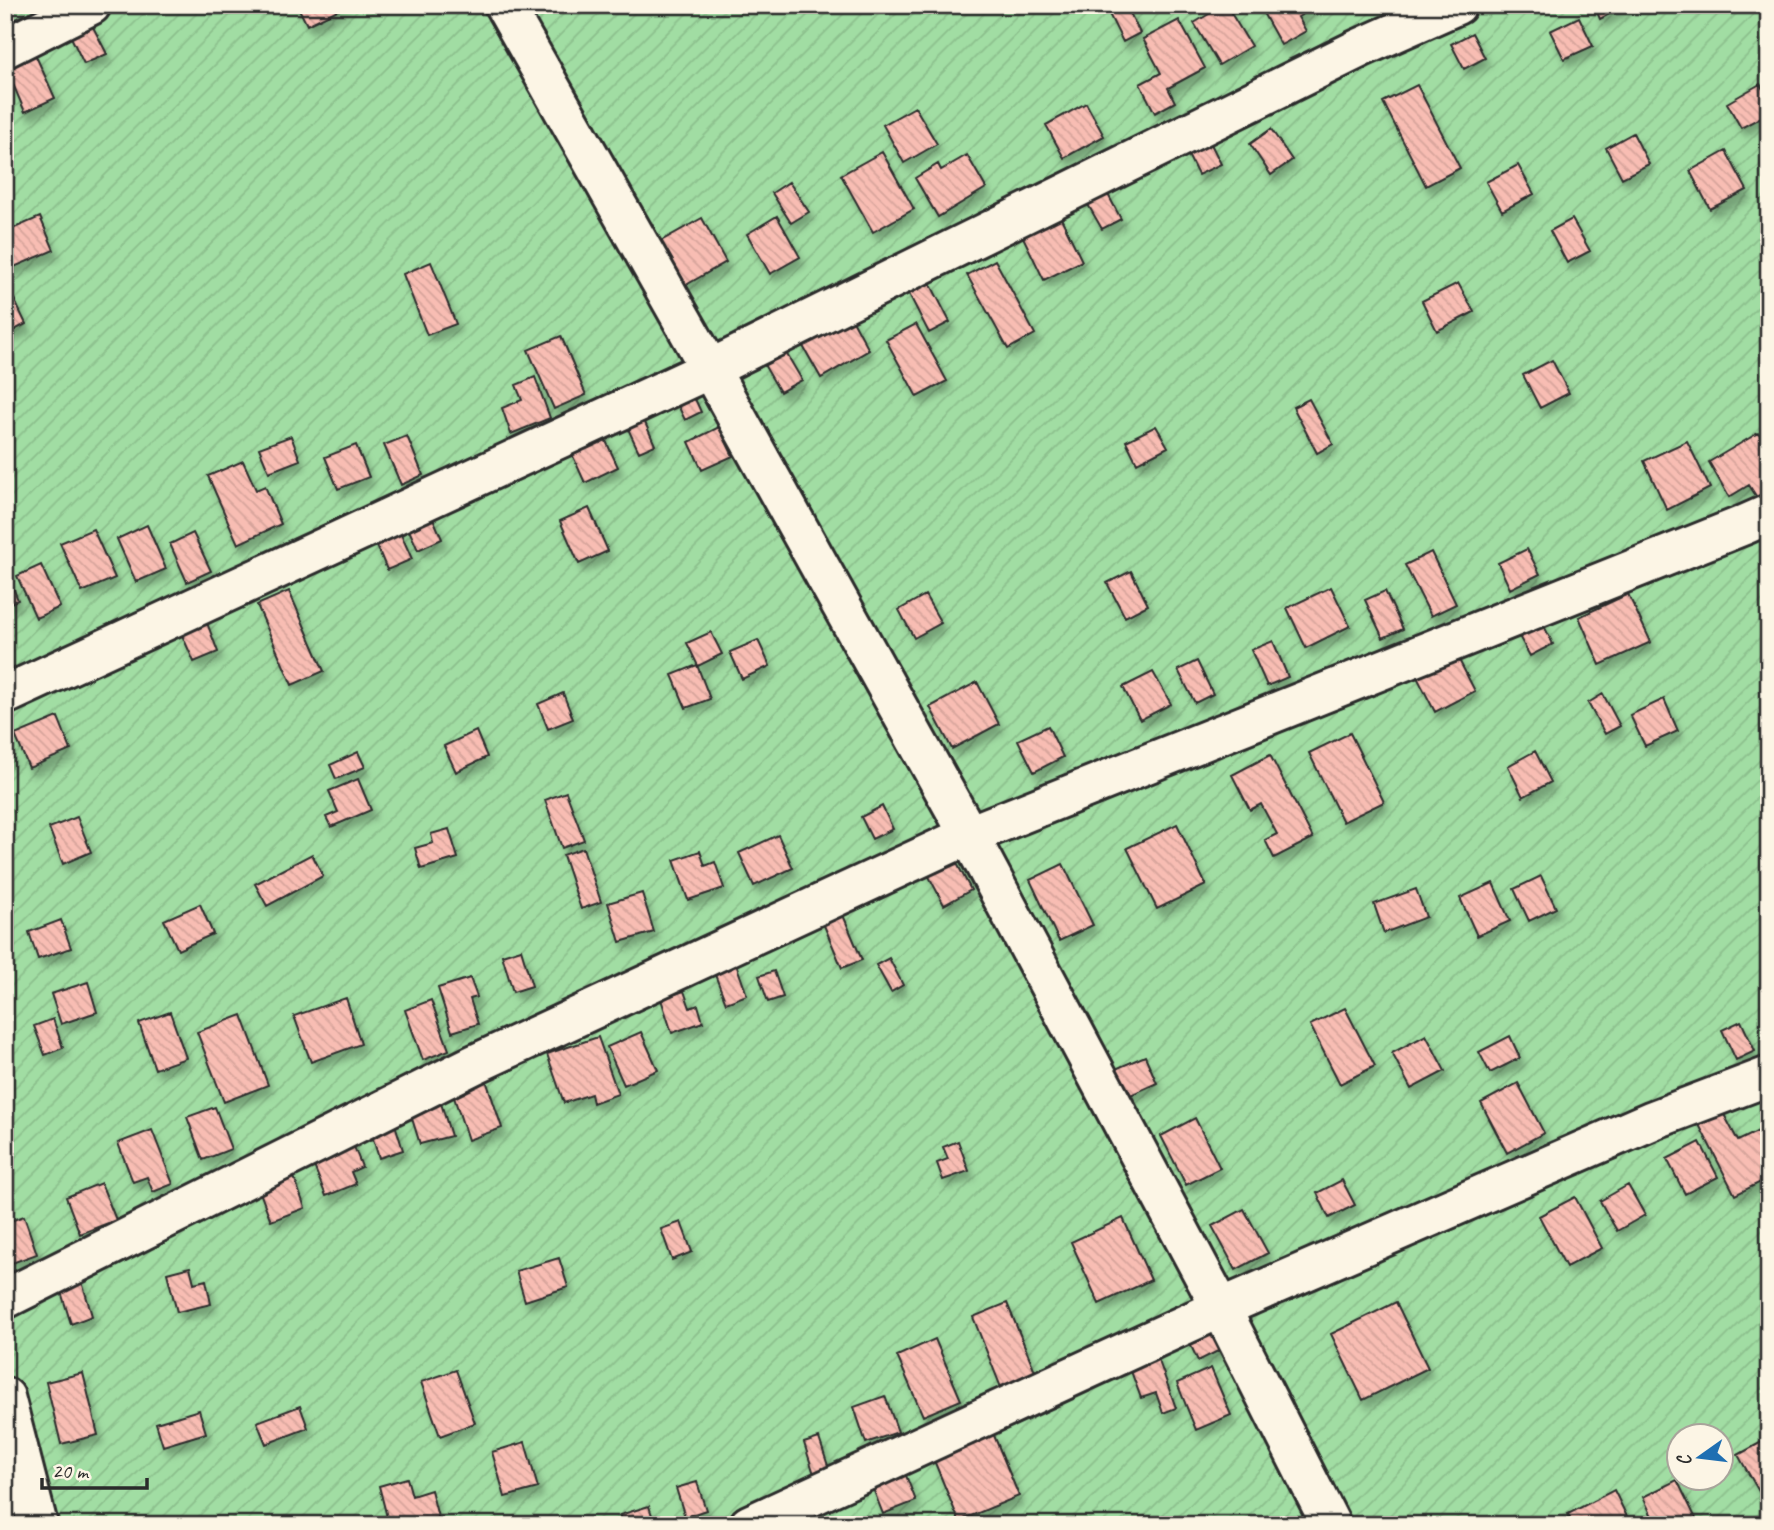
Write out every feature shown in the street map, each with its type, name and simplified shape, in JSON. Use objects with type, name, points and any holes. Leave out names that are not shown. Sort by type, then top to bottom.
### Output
[{"type":"lane","points":[[5,48],[91,5]]},
{"type":"lane","points":[[504,5],[710,369],[968,835],[1221,1308],[1331,1525]]},
{"type":"lane","points":[[5,695],[710,369],[1360,48],[1457,5]]},
{"type":"lane","points":[[5,1299],[473,1065],[968,835],[1769,514]]},
{"type":"lane","points":[[748,1525],[1221,1308],[1653,1120],[1769,1076]]},
{"type":"lane","points":[[6,1403],[38,1525]]},
{"type":"green space","points":[[5,5],[1769,5],[1769,1525],[5,1525]]},
{"type":"building","points":[[297,5],[348,5],[307,25]]},
{"type":"building","points":[[1126,5],[1140,33],[1123,42],[1109,14]]},
{"type":"building","points":[[1224,5],[1251,46],[1219,65],[1194,23]]},
{"type":"building","points":[[1272,5],[1317,6],[1298,17],[1306,31],[1281,45],[1262,11]]},
{"type":"building","points":[[1594,5],[1626,5],[1600,19]]},
{"type":"building","points":[[1579,17],[1593,46],[1564,59],[1550,31]]},
{"type":"building","points":[[1179,20],[1205,68],[1168,88],[1175,102],[1155,113],[1140,84],[1161,73],[1143,39]]},
{"type":"building","points":[[92,25],[107,54],[84,64],[70,35]]},
{"type":"building","points":[[1472,33],[1485,58],[1464,69],[1451,44]]},
{"type":"building","points":[[35,54],[55,98],[25,112],[6,68]]},
{"type":"building","points":[[1760,84],[1769,100],[1769,113],[1741,128],[1727,103]]},
{"type":"building","points":[[1417,85],[1460,168],[1426,186],[1383,102]]},
{"type":"building","points":[[1086,103],[1104,136],[1064,158],[1046,125]]},
{"type":"building","points":[[915,107],[937,144],[904,163],[883,125]]},
{"type":"building","points":[[1271,129],[1292,160],[1271,175],[1250,144]]},
{"type":"building","points":[[1633,133],[1649,164],[1622,178],[1606,148]]},
{"type":"building","points":[[1210,142],[1221,164],[1198,175],[1187,153]]},
{"type":"building","points":[[1726,151],[1747,190],[1710,209],[1690,171]]},
{"type":"building","points":[[882,152],[914,209],[873,232],[841,175]]},
{"type":"building","points":[[967,155],[986,188],[938,217],[915,178],[938,164],[941,170]]},
{"type":"building","points":[[1518,165],[1534,194],[1502,211],[1486,182]]},
{"type":"building","points":[[789,182],[809,212],[791,223],[772,193]]},
{"type":"building","points":[[1103,185],[1121,219],[1102,229],[1083,196]]},
{"type":"building","points":[[777,216],[800,257],[770,274],[747,234]]},
{"type":"building","points":[[1060,216],[1082,261],[1044,280],[1022,235]]},
{"type":"building","points":[[40,217],[54,250],[7,270],[5,232]]},
{"type":"building","points":[[702,218],[726,262],[686,285],[661,241]]},
{"type":"building","points":[[1572,219],[1590,251],[1567,263],[1550,231]]},
{"type":"building","points":[[995,260],[1035,334],[1008,349],[967,275]]},
{"type":"building","points":[[431,262],[456,324],[427,335],[403,274]]},
{"type":"building","points":[[929,281],[950,322],[929,333],[908,292]]},
{"type":"building","points":[[1458,283],[1474,312],[1437,331],[1422,301]]},
{"type":"building","points":[[14,299],[26,324],[5,335],[5,304]]},
{"type":"building","points":[[848,311],[869,350],[821,378],[799,339]]},
{"type":"building","points":[[916,324],[947,381],[917,397],[886,340]]},
{"type":"building","points":[[561,336],[586,395],[554,409],[528,350]]},
{"type":"building","points":[[785,351],[802,380],[780,392],[763,363]]},
{"type":"building","points":[[1552,360],[1569,393],[1540,408],[1523,375]]},
{"type":"building","points":[[535,377],[550,418],[511,434],[502,408],[522,400],[516,385]]},
{"type":"building","points":[[690,388],[701,412],[685,420],[673,395]]},
{"type":"building","points":[[1309,399],[1333,444],[1317,453],[1293,407]]},
{"type":"building","points":[[639,409],[655,445],[639,452],[622,416]]},
{"type":"building","points":[[1156,426],[1168,447],[1137,463],[1126,441]]},
{"type":"building","points":[[719,427],[733,456],[702,470],[689,442]]},
{"type":"building","points":[[600,428],[618,467],[585,483],[567,443]]},
{"type":"building","points":[[1758,433],[1769,452],[1769,493],[1758,499],[1749,485],[1729,497],[1709,462]]},
{"type":"building","points":[[291,436],[300,460],[269,472],[259,448]]},
{"type":"building","points":[[407,436],[423,475],[401,485],[384,445]]},
{"type":"building","points":[[1687,441],[1710,488],[1667,510],[1644,461]]},
{"type":"building","points":[[356,445],[369,477],[338,489],[325,457]]},
{"type":"building","points":[[243,461],[256,490],[265,486],[281,524],[238,544],[208,476]]},
{"type":"building","points":[[589,508],[608,551],[579,564],[560,521]]},
{"type":"building","points":[[429,509],[442,539],[418,550],[404,519]]},
{"type":"building","points":[[396,523],[412,559],[387,570],[372,534]]},
{"type":"building","points":[[147,525],[166,569],[136,582],[117,539]]},
{"type":"building","points":[[93,529],[115,578],[82,592],[60,543]]},
{"type":"building","points":[[193,533],[211,571],[187,582],[170,544]]},
{"type":"building","points":[[1527,549],[1540,574],[1510,589],[1498,563]]},
{"type":"building","points":[[1431,552],[1456,604],[1431,616],[1405,565]]},
{"type":"building","points":[[41,565],[60,607],[36,618],[17,576]]},
{"type":"building","points":[[1131,571],[1148,605],[1125,617],[1107,583]]},
{"type":"building","points":[[8,576],[18,600],[6,605],[5,577]]},
{"type":"building","points":[[1331,587],[1350,626],[1306,648],[1287,608]]},
{"type":"building","points":[[289,591],[324,671],[292,685],[257,605]]},
{"type":"building","points":[[1385,591],[1403,629],[1383,638],[1365,600]]},
{"type":"building","points":[[1628,594],[1651,642],[1600,665],[1579,617]]},
{"type":"building","points":[[925,595],[941,623],[914,638],[899,610]]},
{"type":"building","points":[[204,615],[218,652],[194,662],[178,626]]},
{"type":"building","points":[[1540,618],[1553,644],[1530,656],[1516,631]]},
{"type":"building","points":[[711,632],[722,654],[698,666],[687,643]]},
{"type":"building","points":[[758,640],[770,666],[742,679],[730,652]]},
{"type":"building","points":[[1273,641],[1288,677],[1267,686],[1251,650]]},
{"type":"building","points":[[1457,656],[1475,691],[1435,712],[1417,677]]},
{"type":"building","points":[[1197,661],[1213,694],[1195,703],[1178,670]]},
{"type":"building","points":[[697,665],[710,699],[686,708],[672,675]]},
{"type":"building","points":[[1153,672],[1171,704],[1140,720],[1123,687]]},
{"type":"building","points":[[977,682],[999,724],[952,749],[930,707]]},
{"type":"building","points":[[563,693],[573,719],[548,729],[538,704]]},
{"type":"building","points":[[1603,694],[1620,726],[1605,734],[1588,703]]},
{"type":"building","points":[[1664,699],[1678,731],[1645,746],[1630,715]]},
{"type":"building","points":[[58,717],[71,750],[29,768],[15,735]]},
{"type":"building","points":[[1048,726],[1063,757],[1034,772],[1018,740]]},
{"type":"building","points":[[476,731],[487,757],[456,772],[444,746]]},
{"type":"building","points":[[1350,733],[1384,802],[1343,822],[1309,753]]},
{"type":"building","points":[[5,743],[12,758],[5,761]]},
{"type":"building","points":[[1535,751],[1551,782],[1523,797],[1508,766]]},
{"type":"building","points":[[358,752],[365,767],[336,779],[330,765]]},
{"type":"building","points":[[1270,755],[1313,838],[1274,858],[1265,840],[1277,834],[1261,804],[1250,810],[1232,775]]},
{"type":"building","points":[[358,779],[371,810],[331,827],[326,817],[338,812],[329,791]]},
{"type":"building","points":[[566,792],[584,840],[562,848],[545,800]]},
{"type":"building","points":[[882,806],[893,829],[872,839],[861,817]]},
{"type":"building","points":[[77,817],[91,852],[63,864],[49,828]]},
{"type":"building","points":[[1177,824],[1206,885],[1157,909],[1127,848]]},
{"type":"building","points":[[449,829],[458,858],[421,869],[415,848],[433,843],[431,834]]},
{"type":"building","points":[[778,835],[793,868],[754,886],[739,853]]},
{"type":"building","points":[[583,848],[601,902],[581,909],[563,855]]},
{"type":"building","points":[[700,851],[705,866],[715,862],[724,888],[688,900],[674,860]]},
{"type":"building","points":[[312,854],[323,876],[267,906],[255,884]]},
{"type":"building","points":[[952,854],[971,890],[944,905],[925,869]]},
{"type":"building","points":[[1063,864],[1093,925],[1059,941],[1030,880]]},
{"type":"building","points":[[1541,876],[1556,908],[1529,921],[1514,889]]},
{"type":"building","points":[[1493,883],[1510,921],[1477,936],[1460,898]]},
{"type":"building","points":[[1416,889],[1426,917],[1384,933],[1374,904]]},
{"type":"building","points":[[642,893],[654,932],[620,942],[608,903]]},
{"type":"building","points":[[200,904],[213,934],[178,950],[164,920]]},
{"type":"building","points":[[843,915],[862,960],[842,968],[823,923]]},
{"type":"building","points":[[61,920],[71,948],[38,959],[29,932]]},
{"type":"building","points":[[521,949],[532,986],[513,992],[502,955]]},
{"type":"building","points":[[889,958],[903,985],[891,992],[876,965]]},
{"type":"building","points":[[736,964],[747,995],[726,1003],[714,972]]},
{"type":"building","points":[[774,971],[783,997],[768,1002],[759,976]]},
{"type":"building","points":[[470,978],[477,997],[470,999],[478,1024],[452,1032],[438,988]]},
{"type":"building","points":[[88,982],[97,1012],[61,1024],[51,994]]},
{"type":"building","points":[[684,991],[690,1008],[698,1005],[703,1022],[672,1033],[661,999]]},
{"type":"building","points":[[346,998],[361,1044],[311,1062],[294,1016]]},
{"type":"building","points":[[431,1000],[449,1050],[423,1060],[405,1010]]},
{"type":"building","points":[[1345,1008],[1375,1066],[1340,1084],[1310,1025]]},
{"type":"building","points":[[170,1012],[186,1058],[155,1069],[139,1023]]},
{"type":"building","points":[[242,1015],[268,1085],[224,1102],[197,1032]]},
{"type":"building","points":[[53,1019],[63,1048],[45,1055],[34,1026]]},
{"type":"building","points":[[1741,1021],[1755,1051],[1736,1060],[1722,1030]]},
{"type":"building","points":[[641,1032],[658,1070],[624,1085],[607,1047]]},
{"type":"building","points":[[1426,1035],[1445,1071],[1411,1089],[1392,1053]]},
{"type":"building","points":[[1510,1036],[1520,1058],[1490,1073],[1479,1052]]},
{"type":"building","points":[[598,1037],[618,1094],[593,1103],[591,1094],[564,1103],[547,1054]]},
{"type":"building","points":[[1145,1056],[1157,1083],[1124,1098],[1111,1071]]},
{"type":"building","points":[[486,1080],[502,1128],[468,1140],[452,1091]]},
{"type":"building","points":[[1518,1083],[1544,1133],[1507,1153],[1481,1103]]},
{"type":"building","points":[[440,1100],[451,1136],[420,1144],[409,1109]]},
{"type":"building","points":[[1718,1103],[1738,1141],[1769,1126],[1769,1178],[1735,1195],[1694,1115]]},
{"type":"building","points":[[215,1107],[231,1149],[203,1160],[187,1117]]},
{"type":"building","points":[[393,1118],[403,1150],[379,1158],[369,1126]]},
{"type":"building","points":[[1195,1118],[1220,1168],[1186,1185],[1161,1136]]},
{"type":"building","points":[[152,1130],[173,1184],[153,1192],[147,1177],[133,1182],[118,1143]]},
{"type":"building","points":[[351,1139],[362,1167],[351,1172],[356,1184],[326,1196],[310,1156]]},
{"type":"building","points":[[958,1141],[969,1171],[943,1180],[937,1163],[948,1159],[943,1147]]},
{"type":"building","points":[[1700,1142],[1718,1177],[1685,1194],[1667,1159]]},
{"type":"building","points":[[293,1174],[305,1208],[271,1221],[258,1187]]},
{"type":"building","points":[[1342,1180],[1355,1205],[1329,1218],[1317,1193]]},
{"type":"building","points":[[101,1183],[116,1220],[80,1234],[66,1197]]},
{"type":"building","points":[[1628,1185],[1645,1215],[1617,1231],[1600,1201]]},
{"type":"building","points":[[1575,1197],[1602,1248],[1566,1267],[1539,1216]]},
{"type":"building","points":[[1244,1209],[1268,1253],[1236,1270],[1212,1226]]},
{"type":"building","points":[[24,1216],[37,1254],[12,1263],[5,1243],[5,1223]]},
{"type":"building","points":[[1123,1218],[1151,1280],[1099,1304],[1071,1242]]},
{"type":"building","points":[[681,1222],[692,1252],[672,1260],[661,1229]]},
{"type":"building","points":[[559,1258],[568,1287],[525,1301],[516,1271]]},
{"type":"building","points":[[190,1267],[194,1283],[206,1280],[211,1304],[177,1312],[167,1273]]},
{"type":"building","points":[[80,1275],[92,1316],[71,1324],[58,1282]]},
{"type":"building","points":[[1396,1302],[1428,1368],[1363,1400],[1331,1334]]},
{"type":"building","points":[[1007,1303],[1037,1376],[1002,1390],[973,1317]]},
{"type":"building","points":[[1217,1320],[1228,1346],[1198,1361],[1186,1335]]},
{"type":"building","points":[[935,1339],[961,1400],[923,1416],[897,1356]]},
{"type":"building","points":[[1156,1353],[1176,1408],[1163,1413],[1156,1393],[1141,1398],[1128,1363]]},
{"type":"building","points":[[1211,1368],[1231,1415],[1196,1430],[1177,1383]]},
{"type":"building","points":[[456,1370],[475,1423],[440,1436],[421,1382]]},
{"type":"building","points":[[83,1373],[98,1435],[61,1444],[46,1382]]},
{"type":"building","points":[[885,1396],[898,1432],[866,1443],[854,1407]]},
{"type":"building","points":[[300,1406],[308,1428],[266,1444],[257,1422]]},
{"type":"building","points":[[199,1410],[206,1433],[163,1446],[156,1423]]},
{"type":"building","points":[[993,1433],[1019,1496],[959,1521],[933,1458]]},
{"type":"building","points":[[819,1438],[829,1469],[814,1474],[804,1443]]},
{"type":"building","points":[[1769,1438],[1769,1509],[1738,1455]]},
{"type":"building","points":[[525,1442],[538,1488],[505,1497],[492,1452]]},
{"type":"building","points":[[905,1473],[916,1501],[883,1514],[872,1486]]},
{"type":"building","points":[[407,1478],[412,1496],[431,1490],[440,1525],[389,1525],[379,1486]]},
{"type":"building","points":[[697,1482],[706,1510],[685,1517],[676,1488]]},
{"type":"building","points":[[1666,1486],[1666,1492],[1683,1492],[1699,1525],[1656,1525],[1643,1497]]},
{"type":"building","points":[[1614,1490],[1631,1525],[1573,1525],[1568,1514]]},
{"type":"building","points":[[649,1506],[655,1525],[623,1525],[620,1515]]}]
